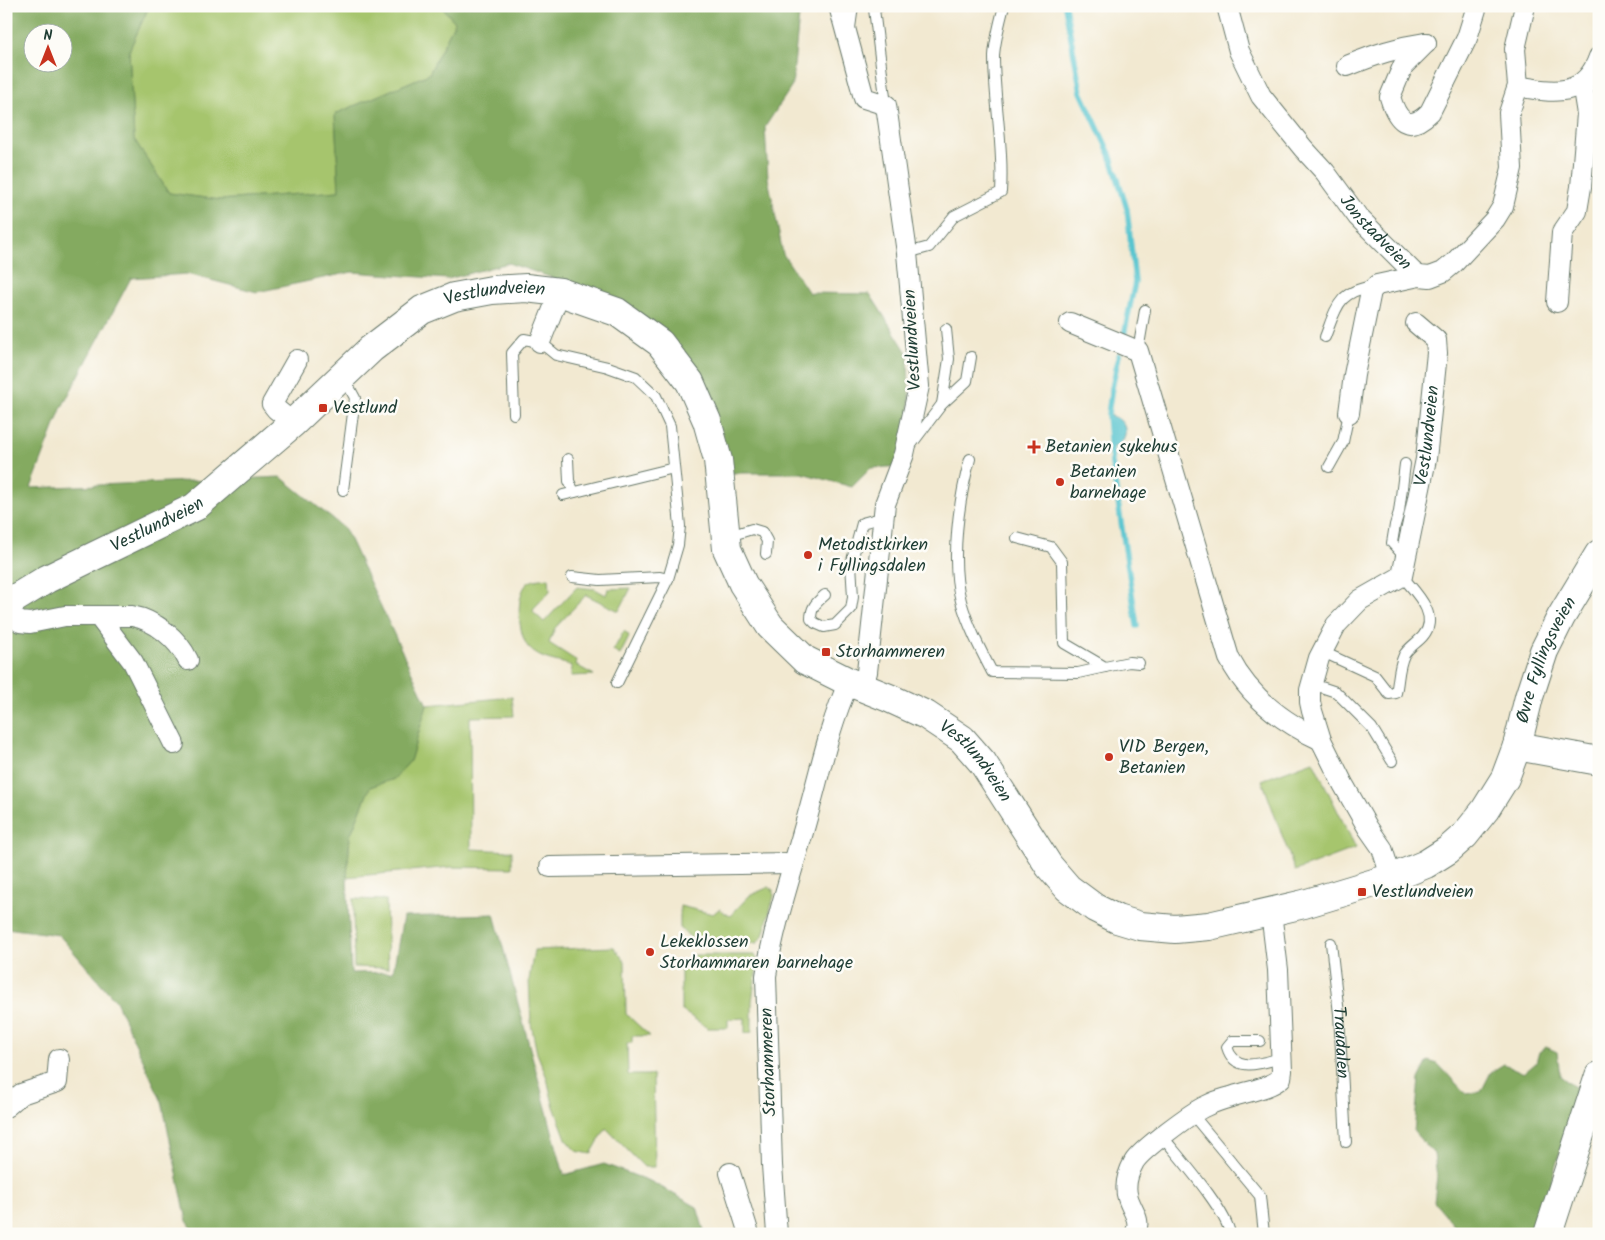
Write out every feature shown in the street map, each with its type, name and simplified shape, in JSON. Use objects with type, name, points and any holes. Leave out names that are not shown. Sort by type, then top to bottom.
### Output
[{"type":"main road","name":"Vestlundveien","points":[[6,604],[47,578],[195,507],[293,422],[371,349],[422,310],[454,297],[492,290],[526,288],[560,292],[616,312],[660,343],[690,382],[707,421],[718,460],[727,550],[744,584],[770,626],[805,660],[855,685],[890,698],[926,715],[962,739],[984,763],[1049,866],[1068,888],[1095,908],[1117,919],[1140,926],[1175,929],[1208,926],[1271,912],[1391,878],[1426,864],[1448,850],[1466,835],[1527,748]]},
{"type":"main road","name":"Øvre Fyllingsveien","points":[[1527,748],[1529,696],[1544,651],[1561,617],[1599,554]]},
{"type":"main road","points":[[1527,748],[1599,761]]},
{"type":"main road","points":[[1527,748],[1599,775]]},
{"type":"main road","points":[[1548,1234],[1599,1076]]},
{"type":"street","points":[[839,6],[864,98],[886,105]]},
{"type":"street","name":"Jonstadveien","points":[[1227,6],[1239,51],[1260,96],[1302,148],[1326,172],[1345,196],[1358,217],[1419,276],[1437,275],[1454,263],[1495,219],[1503,206],[1512,168],[1509,113],[1518,86]]},
{"type":"street","points":[[1347,66],[1375,54],[1399,47],[1426,43],[1403,66],[1390,97],[1394,110],[1403,121],[1411,123],[1423,119],[1430,112],[1467,38],[1477,6]]},
{"type":"street","points":[[1526,6],[1515,49],[1518,86],[1546,91],[1567,90],[1582,83],[1592,74],[1599,57]]},
{"type":"street","points":[[1557,302],[1562,233],[1577,211],[1581,187],[1587,114],[1582,83]]},
{"type":"street","name":"Vestlundveien","points":[[855,685],[867,672],[885,504],[904,454],[919,386],[907,253],[886,105]]},
{"type":"street","points":[[1349,413],[1354,375],[1371,291],[1377,285],[1419,276]]},
{"type":"street","name":"Vestlundveien","points":[[540,342],[560,292]]},
{"type":"street","name":"Vestlundveien","points":[[1404,566],[1426,459],[1437,352],[1436,340],[1416,323]]},
{"type":"street","points":[[1070,324],[1138,351],[1228,658],[1238,677],[1266,707],[1321,740]]},
{"type":"street","points":[[293,422],[276,410],[272,404],[297,360]]},
{"type":"street","points":[[1391,878],[1382,848],[1368,828],[1321,740],[1310,702],[1312,684],[1319,658],[1336,625],[1360,600],[1404,566]]},
{"type":"street","points":[[6,610],[20,622],[30,623],[65,616],[132,616],[152,622],[170,637],[184,652],[188,660]]},
{"type":"street","points":[[99,617],[133,662],[174,744]]},
{"type":"street","name":"Storhammeren","points":[[776,1234],[766,976],[770,946],[829,733],[855,685]]},
{"type":"street","points":[[550,867],[793,863]]},
{"type":"street","points":[[1136,1234],[1138,1221],[1128,1199],[1126,1188],[1128,1174],[1135,1160],[1150,1145],[1207,1105],[1278,1081],[1281,1078],[1278,970],[1271,912]]},
{"type":"street","points":[[6,1107],[21,1094],[57,1082],[59,1059]]},
{"type":"street","points":[[730,1173],[749,1234]]},
{"type":"lane","points":[[849,41],[853,6]]},
{"type":"lane","points":[[880,6],[874,9],[886,105]]},
{"type":"lane","points":[[907,253],[929,247],[954,216],[1001,192],[1003,169],[994,53],[1004,6]]},
{"type":"lane","points":[[1325,336],[1338,304],[1345,296],[1362,288],[1377,285]]},
{"type":"lane","points":[[1138,351],[1145,310]]},
{"type":"lane","points":[[942,404],[949,359],[946,329]]},
{"type":"lane","points":[[514,414],[512,352],[524,340],[540,342],[556,356],[608,367],[636,377],[656,396],[670,426],[680,526],[678,545],[668,579],[616,683]]},
{"type":"lane","points":[[904,454],[942,404],[967,381],[971,357]]},
{"type":"lane","points":[[341,377],[348,384],[355,398],[343,490]]},
{"type":"lane","points":[[1329,467],[1343,442],[1349,413]]},
{"type":"lane","points":[[568,459],[569,481],[574,492]]},
{"type":"lane","points":[[970,459],[962,487],[956,549],[958,583],[961,600],[975,640],[992,672],[1078,673],[1129,662],[1139,663]]},
{"type":"lane","name":"Vestlundveien","points":[[1323,652],[1375,676],[1389,694],[1396,693],[1400,665],[1405,653],[1427,631],[1428,612],[1404,566],[1402,554],[1392,543],[1394,524],[1399,512],[1405,464]]},
{"type":"lane","points":[[563,495],[674,468]]},
{"type":"lane","points":[[824,595],[814,604],[811,619],[815,623],[824,626],[834,625],[850,609],[853,597],[850,564],[862,523],[873,520],[882,522]]},
{"type":"lane","points":[[726,537],[752,529],[762,532],[767,542],[766,554]]},
{"type":"lane","points":[[1016,538],[1051,547],[1062,562],[1064,643],[1105,667]]},
{"type":"lane","points":[[572,577],[600,580],[660,577],[668,579]]},
{"type":"lane","points":[[1312,684],[1333,689],[1372,728],[1392,761]]},
{"type":"lane","name":"Traudalen","points":[[1331,943],[1340,1021],[1346,1142]]},
{"type":"lane","points":[[1260,1041],[1232,1042],[1227,1047],[1232,1057],[1238,1062],[1251,1066],[1281,1058]]},
{"type":"lane","points":[[1192,1114],[1260,1196],[1264,1234]]},
{"type":"lane","points":[[1163,1137],[1221,1211],[1230,1234]]},
{"type":"green space","points":[[6,6],[149,6],[129,51],[134,139],[169,193],[220,200],[339,191],[335,114],[429,74],[455,22],[441,6],[800,6],[792,86],[765,127],[768,178],[783,254],[809,293],[870,294],[908,354],[910,428],[904,466],[871,468],[852,487],[802,473],[726,473],[700,375],[601,294],[508,263],[448,279],[352,272],[257,292],[187,274],[131,278],[61,409],[31,488],[281,477],[345,529],[427,705],[410,761],[394,779],[370,787],[350,836],[347,877],[351,973],[393,972],[403,917],[494,914],[564,1175],[604,1164],[652,1182],[697,1207],[705,1234],[196,1234],[187,1221],[162,1102],[116,1001],[59,935],[6,928]]},
{"type":"green space","points":[[149,6],[441,6],[455,22],[429,74],[335,114],[339,191],[220,200],[169,193],[134,139],[129,51]]},
{"type":"green space","points":[[549,578],[550,591],[534,608],[533,612],[544,622],[577,587],[595,589],[606,595],[608,589],[631,588],[619,611],[586,595],[555,628],[549,643],[577,661],[576,665],[594,675],[571,676],[572,666],[549,660],[539,655],[529,648],[525,642],[519,615],[521,595],[529,582]]},
{"type":"green space","points":[[624,631],[629,637],[620,655],[613,651]]},
{"type":"green space","points":[[512,697],[514,716],[470,717],[471,849],[512,851],[512,868],[451,867],[347,877],[350,836],[370,787],[394,779],[410,761],[427,705]]},
{"type":"green space","points":[[1313,761],[1356,848],[1295,871],[1262,780]]},
{"type":"green space","points":[[769,887],[773,890],[774,896],[763,936],[757,943],[698,944],[680,928],[680,906],[713,914],[719,909],[730,916],[749,896]]},
{"type":"green space","points":[[353,899],[386,900],[388,968],[354,967]]},
{"type":"green space","points":[[614,947],[625,962],[626,1014],[650,1036],[632,1036],[632,1043],[627,1043],[628,1075],[653,1075],[655,1167],[644,1167],[606,1128],[591,1154],[576,1151],[567,1141],[537,1053],[531,1024],[529,980],[534,950]]},
{"type":"green space","points":[[694,955],[755,955],[758,961],[752,1001],[752,1032],[745,1033],[745,1018],[728,1019],[728,1028],[708,1028],[681,1010],[681,968]]},
{"type":"green space","points":[[1546,1047],[1557,1052],[1560,1076],[1579,1090],[1535,1234],[1453,1234],[1456,1228],[1434,1202],[1437,1176],[1434,1154],[1414,1132],[1419,1079],[1428,1061],[1438,1064],[1466,1094],[1481,1092],[1491,1072],[1504,1064],[1524,1073],[1536,1063],[1539,1052]]},
{"type":"water","points":[[1108,415],[1116,417],[1121,421],[1125,431],[1122,441],[1111,448]]},
{"type":"waterway","points":[[1065,6],[1081,92],[1110,154],[1127,209],[1135,282],[1124,335]]},
{"type":"waterway","points":[[1119,355],[1108,415],[1112,463],[1137,626]]},
{"type":"place","name":"Vestlund","points":[[323,408]]},
{"type":"place","name":"Betanien sykehus","points":[[1034,447]]},
{"type":"place","name":"Betanien barnehage","points":[[1060,482]]},
{"type":"place","name":"Metodistkirken i Fyllingsdalen","points":[[808,555]]},
{"type":"place","name":"Storhammeren","points":[[826,652]]},
{"type":"place","name":"VID Bergen, Betanien","points":[[1109,757]]},
{"type":"place","name":"Vestlundveien","points":[[1362,892]]},
{"type":"place","name":"Lekeklossen Storhammaren barnehage","points":[[650,952]]}]
